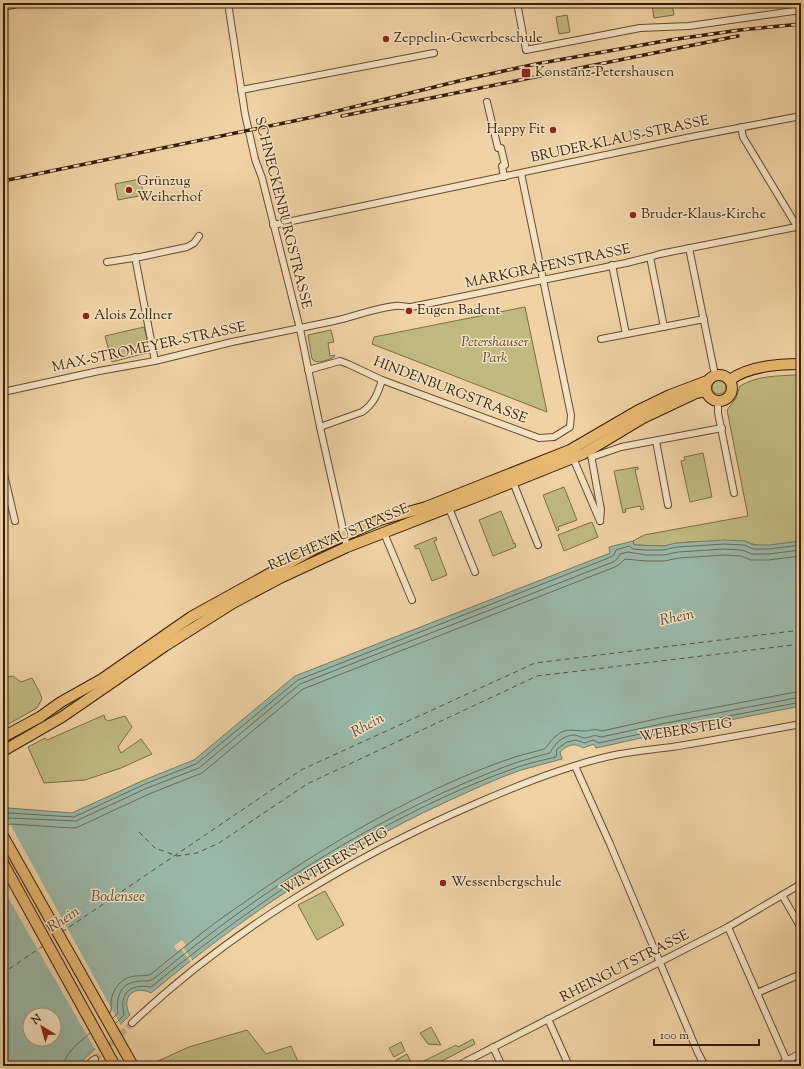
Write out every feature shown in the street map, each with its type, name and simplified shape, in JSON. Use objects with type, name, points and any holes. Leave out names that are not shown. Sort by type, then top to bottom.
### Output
[{"type":"main road","points":[[730,380],[735,376],[766,366],[801,364]]},
{"type":"main road","points":[[724,375],[730,380],[732,389],[730,396],[725,400],[718,401],[712,399],[706,391],[711,378],[724,375]]},
{"type":"main road","name":"REICHENAUSTRASSE","points":[[3,737],[40,717],[61,702],[102,679],[210,605],[314,549],[344,534],[387,517],[426,506],[570,450],[637,411],[711,378]]},
{"type":"main road","name":"REICHENAUSTRASSE","points":[[3,751],[62,717],[165,646],[233,603],[280,578],[347,547],[573,458],[591,454],[649,415],[696,393],[706,391]]},
{"type":"main road","points":[[384,533],[384,523],[387,517]]},
{"type":"main road","points":[[3,836],[133,1066]]},
{"type":"main road","points":[[3,863],[115,1066]]},
{"type":"street","points":[[3,7],[22,3]]},
{"type":"street","name":"SCHNECKENBURGSTRASSE","points":[[228,3],[252,150],[262,178],[300,329],[347,547]]},
{"type":"street","points":[[517,3],[526,50],[640,28],[689,26],[801,10]]},
{"type":"street","points":[[241,90],[434,53]]},
{"type":"street","points":[[488,102],[498,148],[501,148],[503,154],[505,165],[502,166],[504,177]]},
{"type":"street","name":"BRUDER-KLAUS-STRASSE","points":[[273,224],[741,127],[801,116]]},
{"type":"street","points":[[741,127],[743,137],[799,226],[801,233]]},
{"type":"street","points":[[522,173],[543,280]]},
{"type":"street","name":"MARKGRAFENSTRASSE","points":[[300,329],[348,318],[356,314],[396,306],[411,307],[799,226]]},
{"type":"street","points":[[107,262],[187,247],[199,236]]},
{"type":"street","points":[[689,248],[704,318],[711,378]]},
{"type":"street","points":[[135,257],[155,361]]},
{"type":"street","points":[[650,257],[664,326]]},
{"type":"street","points":[[612,266],[626,334]]},
{"type":"street","name":"HINDENBURGSTRASSE","points":[[308,370],[340,362],[348,364],[382,380],[539,438],[554,437],[570,427],[571,415],[543,280]]},
{"type":"street","points":[[601,339],[704,318]]},
{"type":"street","name":"MAX-STROMEYER-STRASSE","points":[[3,392],[99,371],[155,361],[232,342],[300,329]]},
{"type":"street","points":[[320,427],[362,412],[368,408],[378,393],[382,380]]},
{"type":"street","points":[[718,401],[734,493]]},
{"type":"street","points":[[573,458],[600,522],[601,510],[591,454],[722,428]]},
{"type":"street","points":[[656,441],[668,506]]},
{"type":"street","points":[[3,470],[15,521]]},
{"type":"street","points":[[583,481],[595,476]]},
{"type":"street","points":[[513,482],[538,545]]},
{"type":"street","points":[[449,508],[475,572]]},
{"type":"street","points":[[384,533],[412,600]]},
{"type":"street","name":"WEBERSTEIG","points":[[575,766],[601,758],[801,724]]},
{"type":"street","points":[[575,766],[698,1053],[705,1066]]},
{"type":"street","name":"WINTERERSTEIG","points":[[132,1023],[197,967],[255,924],[290,901],[351,865],[450,814],[524,784],[575,766]]},
{"type":"street","name":"RHEINGUTSTRASSE","points":[[457,1066],[728,927],[801,884]]},
{"type":"street","points":[[782,895],[801,928]]},
{"type":"street","points":[[728,927],[788,1063]]},
{"type":"street","points":[[757,993],[801,974]]},
{"type":"street","points":[[548,1020],[569,1066]]},
{"type":"street","points":[[494,1047],[502,1066]]},
{"type":"street","points":[[777,1066],[788,1063],[801,1053]]},
{"type":"green space","points":[[672,3],[674,15],[654,18],[652,5]]},
{"type":"green space","points":[[567,15],[570,32],[559,34],[556,17]]},
{"type":"green space","name":"Grünzug Weiherhof","points":[[140,179],[144,195],[118,200],[115,184]]},
{"type":"green space","name":"Petershauser Park","points":[[525,307],[547,412],[372,344],[374,337]]},
{"type":"green space","points":[[144,327],[150,352],[112,362],[105,336]]},
{"type":"green space","points":[[331,330],[334,342],[328,343],[330,356],[335,355],[334,357],[323,361],[314,361],[312,359],[308,335]]},
{"type":"green space","points":[[801,375],[801,541],[765,546],[751,544],[745,541],[688,542],[664,546],[634,545],[633,541],[644,535],[748,516],[727,410],[736,398],[740,386],[746,383],[766,377]]},
{"type":"green space","points":[[716,380],[722,380],[726,384],[726,390],[722,394],[716,394],[712,390],[712,384]]},
{"type":"green space","points":[[703,453],[712,497],[690,502],[681,461],[685,460],[684,457]]},
{"type":"green space","points":[[638,467],[638,469],[635,470],[644,509],[641,510],[640,506],[625,509],[626,512],[623,513],[614,471]]},
{"type":"green space","points":[[564,487],[577,520],[558,527],[559,530],[557,531],[543,495]]},
{"type":"green space","points":[[501,511],[516,547],[493,556],[479,520]]},
{"type":"green space","points":[[592,522],[598,537],[564,551],[558,535]]},
{"type":"green space","points":[[436,537],[437,540],[434,541],[447,575],[432,581],[419,548],[416,549],[414,546]]},
{"type":"green space","points":[[13,676],[21,682],[32,678],[42,699],[37,708],[3,727],[3,678]]},
{"type":"green space","points":[[104,715],[105,719],[108,721],[125,716],[132,727],[118,747],[121,753],[141,739],[152,754],[121,768],[85,780],[44,783],[28,747],[45,738],[47,740]]},
{"type":"green space","points":[[325,891],[344,925],[317,940],[298,905]]},
{"type":"green space","points":[[431,1027],[441,1045],[428,1044],[420,1033]]},
{"type":"green space","points":[[247,1030],[266,1054],[291,1046],[300,1066],[147,1066],[189,1047]]},
{"type":"green space","points":[[473,1039],[475,1044],[432,1066],[421,1066],[422,1062],[456,1045],[458,1047]]},
{"type":"green space","points":[[401,1042],[405,1051],[394,1057],[389,1048]]},
{"type":"green space","points":[[407,1054],[413,1066],[398,1066],[396,1060]]},
{"type":"water","name":"Bodensee","points":[[724,540],[745,541],[753,545],[769,545],[801,541],[801,706],[668,732],[596,748],[594,744],[583,748],[577,745],[568,746],[560,752],[562,759],[521,770],[483,785],[406,821],[329,864],[292,888],[220,938],[151,993],[139,990],[130,994],[127,1009],[130,1015],[77,1066],[3,1066],[3,810],[8,808],[72,813],[144,780],[194,760],[295,676],[610,553],[609,547],[633,541],[634,545],[664,546],[676,543]]},
{"type":"pier","points":[[3,811],[121,1026],[96,1051],[3,889]]},
{"type":"pier","points":[[182,940],[186,945],[183,947],[193,961],[191,962],[181,949],[177,951],[174,946]]},
{"type":"ferry route","points":[[62,932],[301,770],[535,663],[801,630]]},
{"type":"ferry route","points":[[139,832],[155,848],[177,856],[197,853],[219,843],[307,784],[537,676],[801,644]]},
{"type":"ferry route","points":[[3,975],[9,969],[43,946]]},
{"type":"tunnel","points":[[95,1059],[132,1023]]},
{"type":"railway","points":[[3,181],[313,117],[467,79],[536,64],[670,40],[740,30],[801,24]]},
{"type":"railway","points":[[342,116],[738,36]]},
{"type":"place","name":"Zeppelin-Gewerbeschule","points":[[386,39]]},
{"type":"place","name":"Konstanz-Petershausen","points":[[526,73]]},
{"type":"place","name":"Happy Fit","points":[[553,130]]},
{"type":"place","name":"Grünzug Weiherhof","points":[[129,190]]},
{"type":"place","name":"Bruder-Klaus-Kirche","points":[[633,215]]},
{"type":"place","name":"Eugen Badent","points":[[409,311]]},
{"type":"place","name":"Alois Zollner","points":[[86,316]]},
{"type":"place","name":"Wessenbergschule","points":[[443,883]]},
{"type":"water label","name":"Rhein","points":[[677,618]]},
{"type":"water label","name":"Rhein","points":[[368,726]]},
{"type":"water label","name":"Rhein","points":[[64,920]]}]
